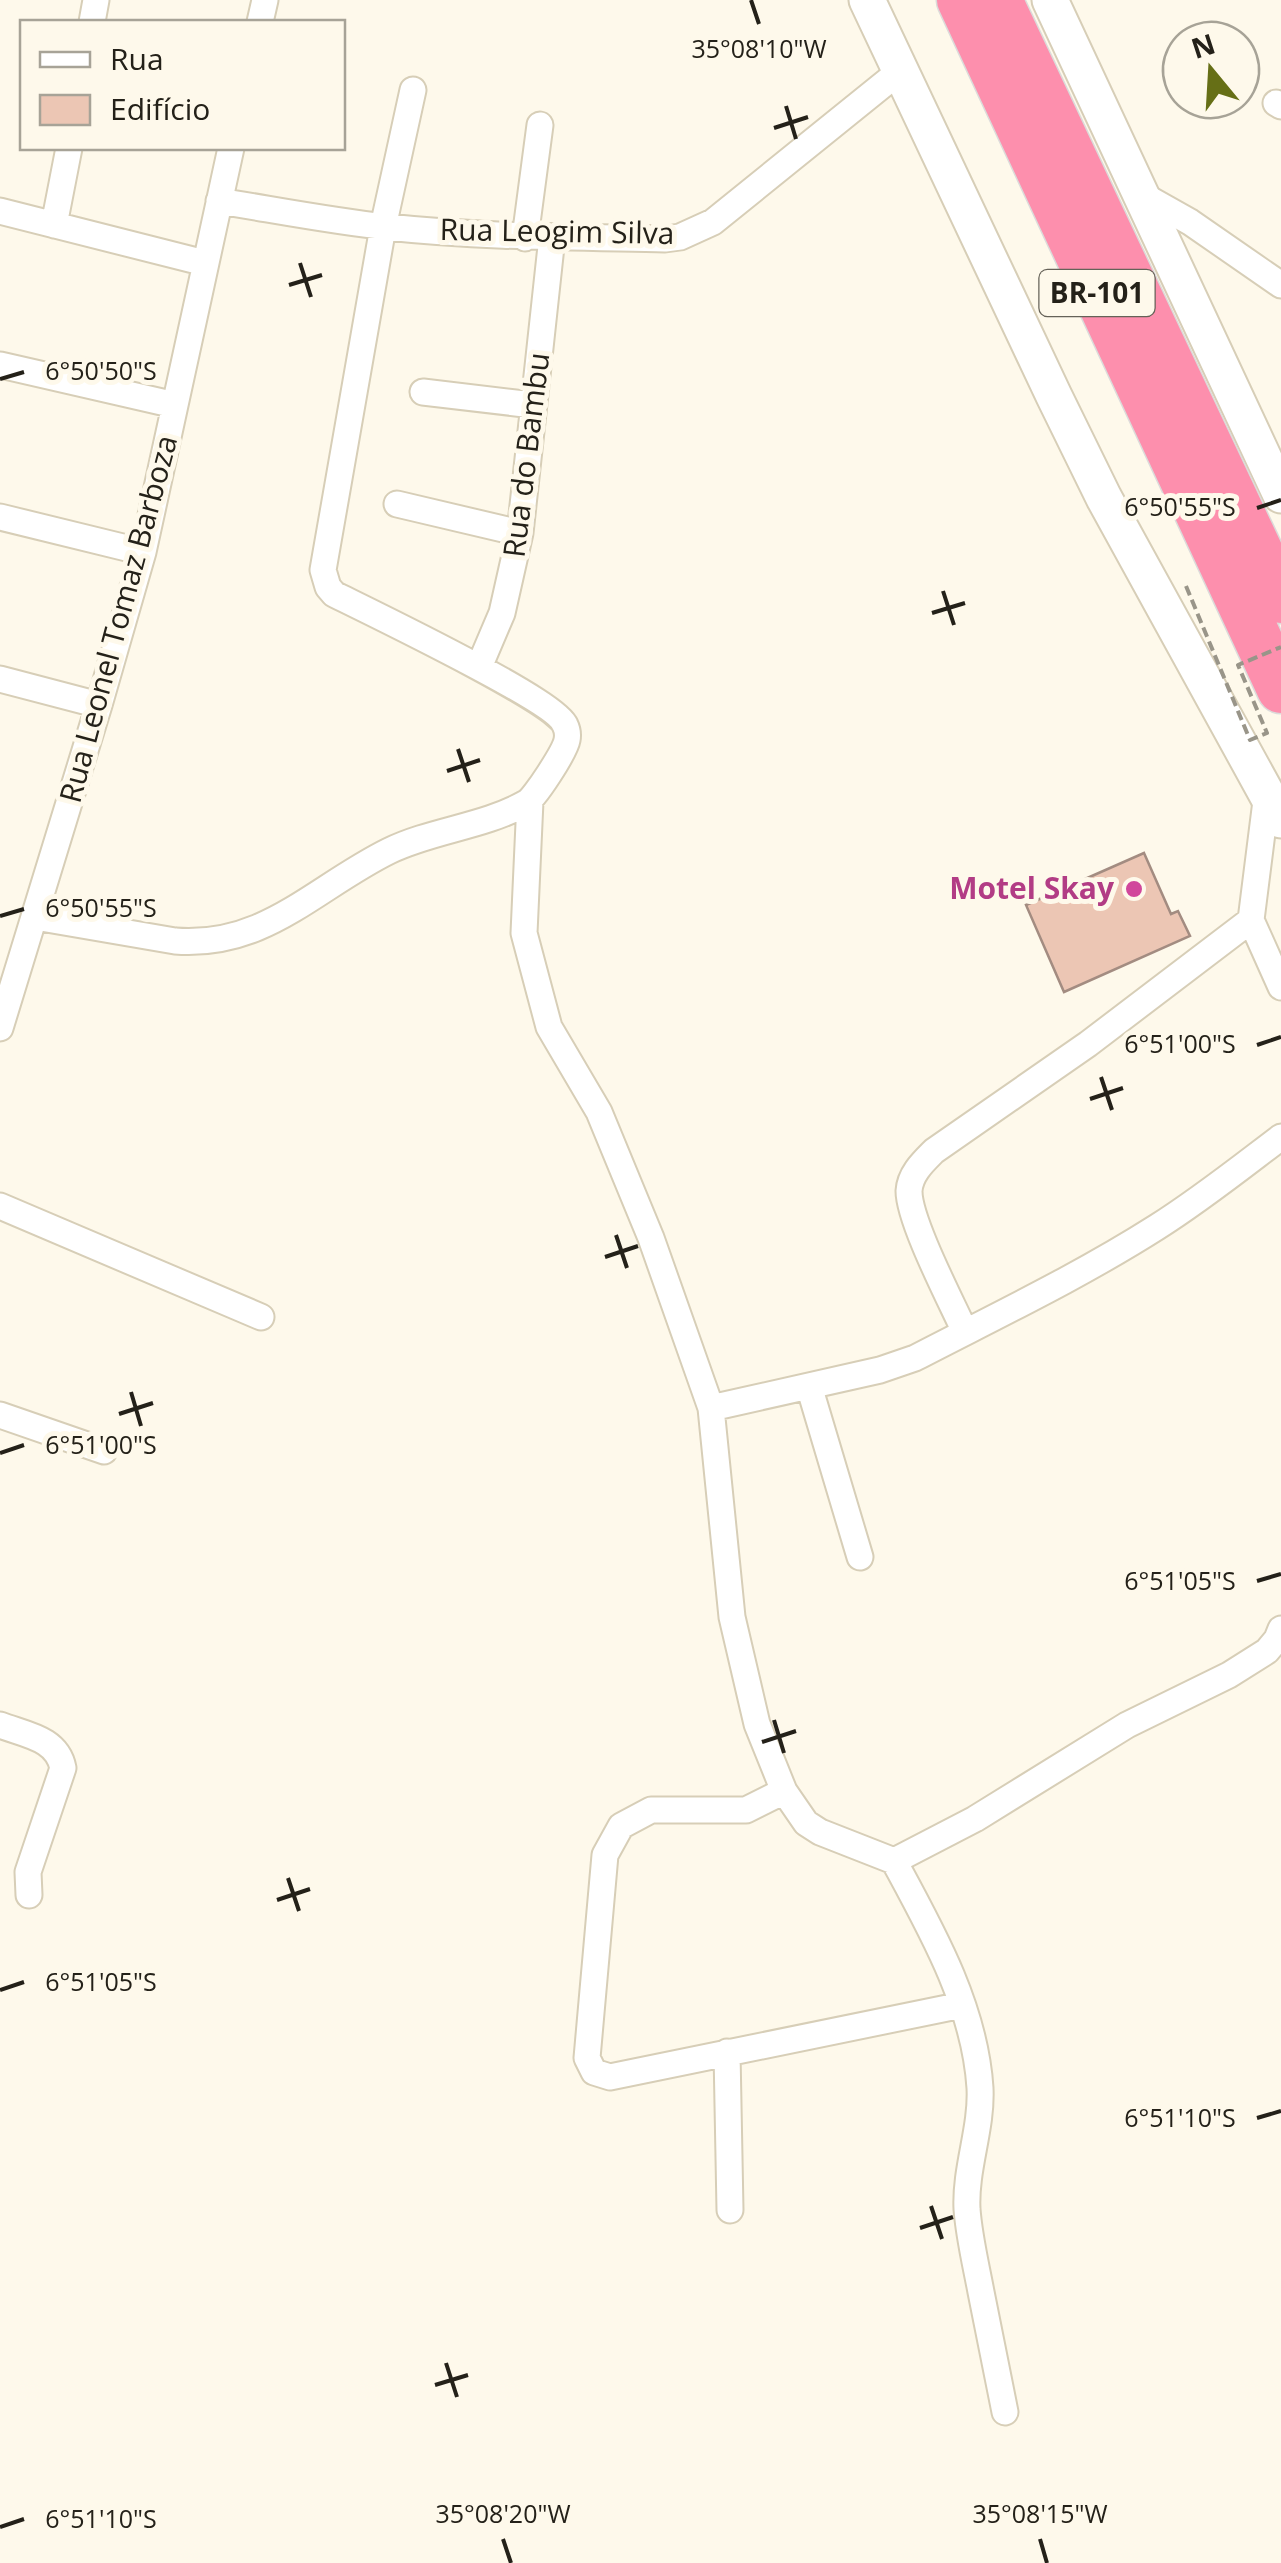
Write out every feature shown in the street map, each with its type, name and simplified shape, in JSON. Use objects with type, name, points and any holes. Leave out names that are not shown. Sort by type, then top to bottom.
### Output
[{"type":"highway","name":"BR-101","points":[[960,0],[1281,689]]},
{"type":"highway","name":"BR-101","points":[[998,0],[1281,599]]},
{"type":"main road","points":[[867,0],[1104,498],[1274,806]]},
{"type":"main road","points":[[1050,0],[1281,495]]},
{"type":"street","name":"Rua Leogim Silva","points":[[219,202],[383,227],[525,238],[680,237],[713,222],[900,71]]},
{"type":"street","points":[[413,90],[383,227],[324,579],[334,594],[479,668],[564,720],[566,745],[530,801],[524,933],[549,1027],[600,1112],[651,1238],[711,1408],[732,1617],[756,1724],[784,1791],[806,1823],[894,1861],[946,1963],[962,2005],[976,2056],[980,2089],[968,2178],[969,2228],[1004,2412]]},
{"type":"street","points":[[525,238],[540,124]]},
{"type":"street","points":[[54,225],[69,150]]},
{"type":"street","name":"Rua Leonel Tomaz Barboza","points":[[0,1028],[143,552],[232,150]]},
{"type":"street","points":[[1142,195],[1190,222],[1281,285]]},
{"type":"street","points":[[0,211],[204,262]]},
{"type":"street","name":"Rua do Bambu","points":[[479,668],[502,613],[520,533],[552,236]]},
{"type":"street","points":[[0,365],[175,406]]},
{"type":"street","points":[[423,392],[534,406]]},
{"type":"street","points":[[398,504],[520,533]]},
{"type":"street","points":[[0,516],[143,552]]},
{"type":"street","points":[[0,679],[99,706]]},
{"type":"street","points":[[36,917],[175,941],[223,940],[270,923],[390,851],[530,801]]},
{"type":"street","points":[[1274,806],[1251,920],[1281,987]]},
{"type":"street","points":[[965,1332],[911,1205],[909,1190],[920,1166],[934,1151],[1088,1044],[1251,920]]},
{"type":"street","points":[[711,1408],[880,1370],[915,1358],[1155,1229],[1281,1138]]},
{"type":"street","points":[[0,1206],[261,1316]]},
{"type":"street","points":[[809,1386],[860,1557]]},
{"type":"street","points":[[0,1416],[104,1452]]},
{"type":"street","points":[[894,1861],[975,1819],[1127,1725],[1230,1675],[1267,1650],[1281,1629]]},
{"type":"street","points":[[0,1725],[50,1744],[60,1754],[63,1768],[28,1872],[29,1896]]},
{"type":"street","points":[[784,1791],[746,1810],[651,1810],[621,1826],[605,1855],[587,2058],[594,2072],[610,2076],[962,2005]]},
{"type":"street","points":[[727,2052],[730,2210]]},
{"type":"path","points":[[1186,586],[1250,740],[1267,732],[1238,664],[1281,647]]},
{"type":"building","points":[[1144,853],[1171,914],[1178,911],[1190,936],[1064,992],[1026,905]]},
{"type":"place","name":"Motel Skay","points":[[1134,889]]}]
